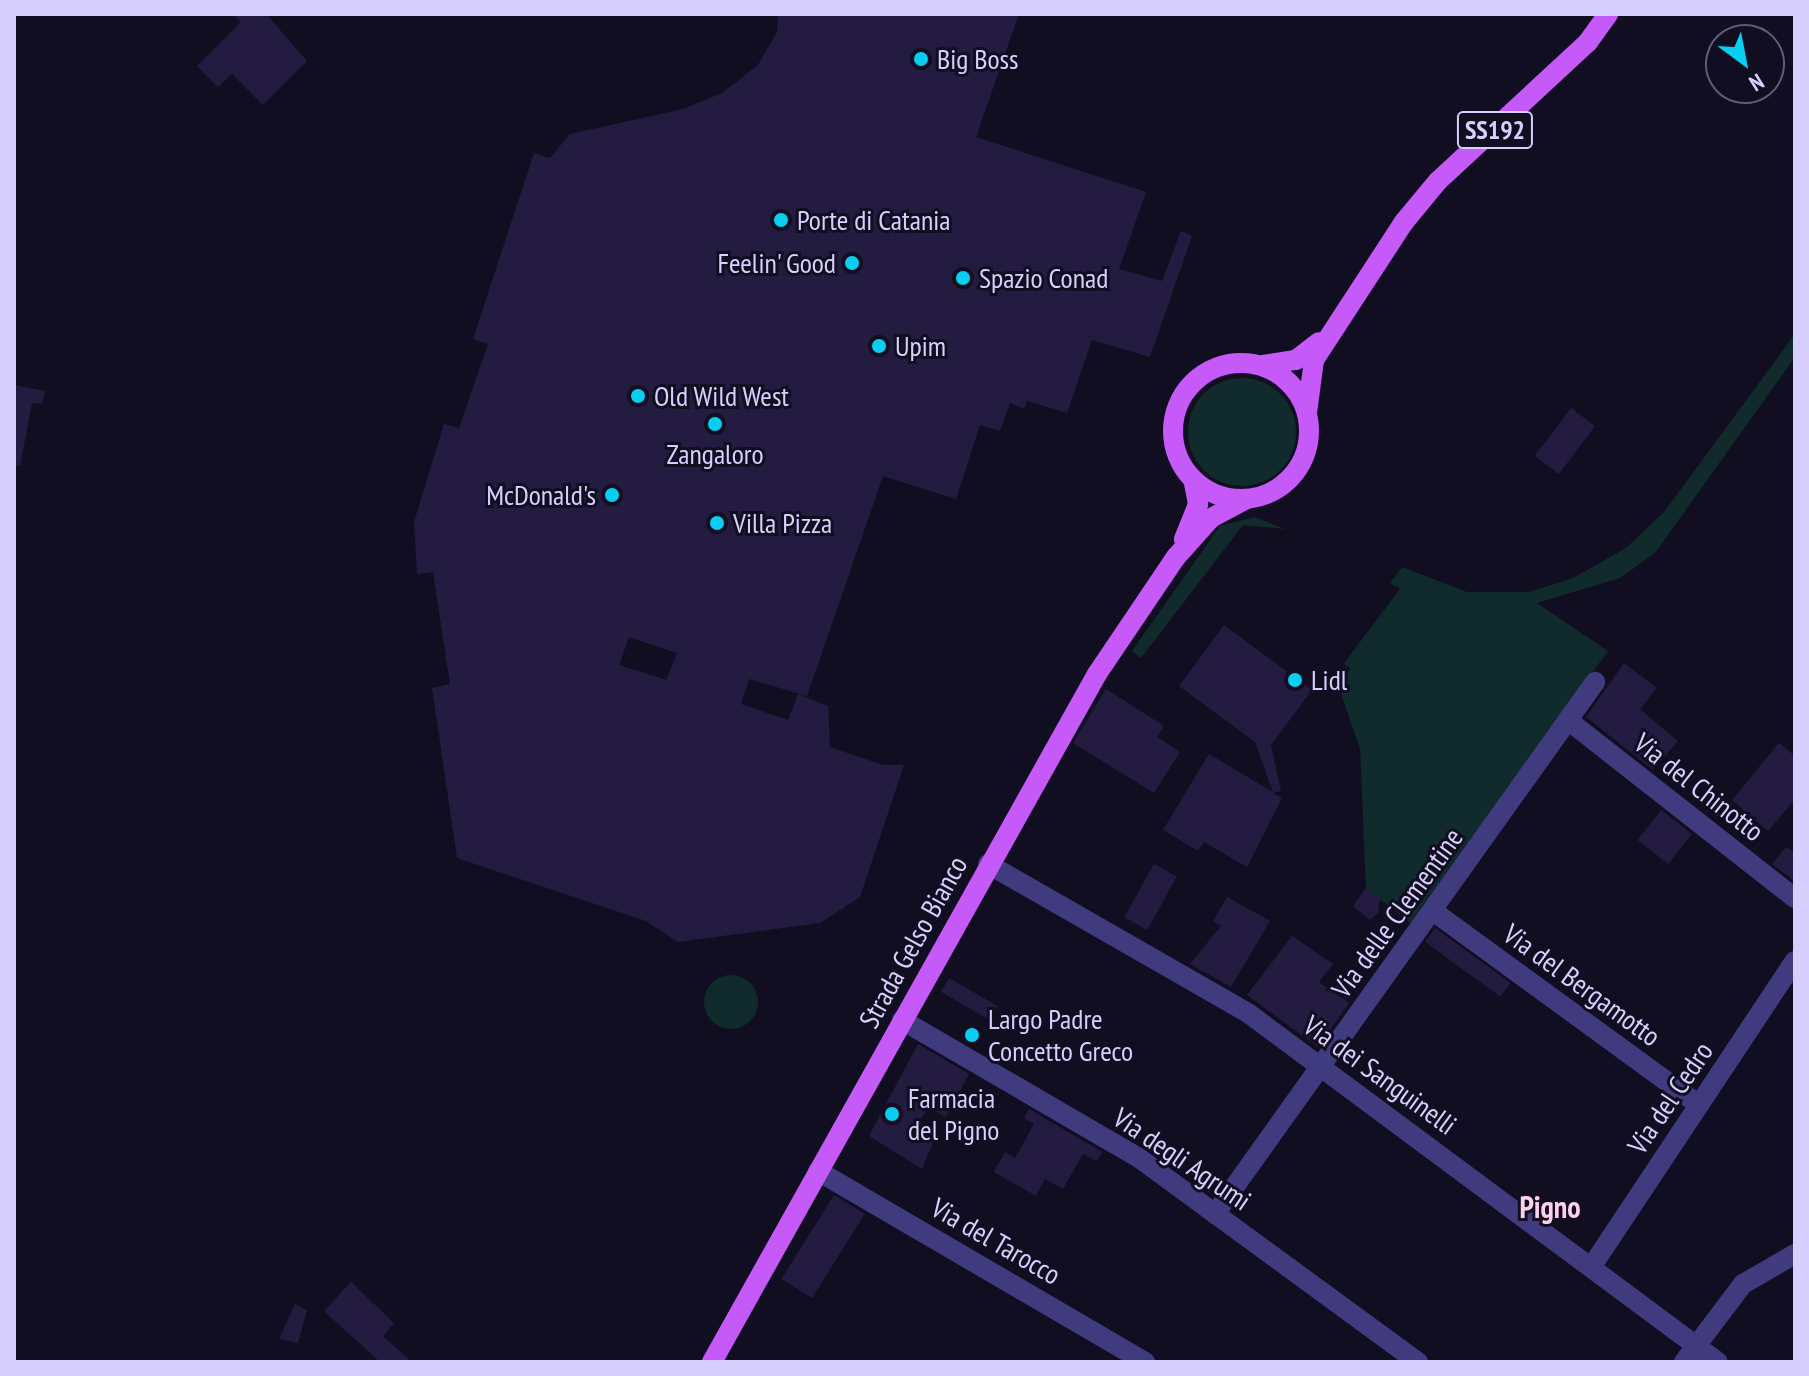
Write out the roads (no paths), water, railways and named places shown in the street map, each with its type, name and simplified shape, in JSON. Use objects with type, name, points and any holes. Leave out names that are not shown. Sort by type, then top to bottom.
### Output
[{"type":"main road","name":"SS192","points":[[1331,331],[1385,248],[1438,181],[1547,83],[1608,14]]},
{"type":"main road","points":[[1331,331],[1314,360],[1307,413],[1308,443],[1296,471],[1274,491],[1246,499],[1212,493],[1193,479],[1175,447],[1174,418],[1183,395],[1199,377],[1220,366],[1296,360],[1331,331]]},
{"type":"main road","points":[[1262,365],[1291,383],[1307,413]]},
{"type":"main road","name":"Strada Gelso Bianco","points":[[1176,557],[1195,517],[1193,479]]},
{"type":"main road","name":"Strada Gelso Bianco","points":[[712,1362],[1097,674],[1176,557],[1211,518],[1246,499]]},
{"type":"street","name":"Via delle Clementine","points":[[1215,1214],[1595,682]]},
{"type":"street","name":"Via del Chinotto","points":[[1569,721],[1795,898]]},
{"type":"street","name":"Via dei Sanguinelli","points":[[988,864],[1248,1013],[1592,1266],[1690,1354],[1718,1362]]},
{"type":"street","name":"Via del Bergamotto","points":[[1433,911],[1699,1105]]},
{"type":"street","name":"Via del Cedro","points":[[1592,1266],[1795,961]]},
{"type":"street","name":"Via degli Agrumi","points":[[902,1020],[1139,1158],[1409,1360]]},
{"type":"street","name":"Via del Tarocco","points":[[818,1171],[1145,1362]]},
{"type":"street","points":[[1690,1354],[1743,1284],[1795,1254]]},
{"type":"place","name":"Big Boss","points":[[921,59]]},
{"type":"place","name":"Porte di Catania","points":[[781,220]]},
{"type":"place","name":"Feelin' Good","points":[[852,263]]},
{"type":"place","name":"Spazio Conad","points":[[963,278]]},
{"type":"place","name":"Upim","points":[[879,346]]},
{"type":"place","name":"Old Wild West","points":[[638,396]]},
{"type":"place","name":"Zangaloro","points":[[715,424]]},
{"type":"place","name":"McDonald's","points":[[612,495]]},
{"type":"place","name":"Villa Pizza","points":[[717,523]]},
{"type":"place","name":"Lidl","points":[[1295,680]]},
{"type":"place","name":"Largo Padre Concetto Greco","points":[[972,1035]]},
{"type":"place","name":"Farmacia del Pigno","points":[[892,1114]]},
{"type":"district","name":"Pigno","points":[[1550,1207]]}]
